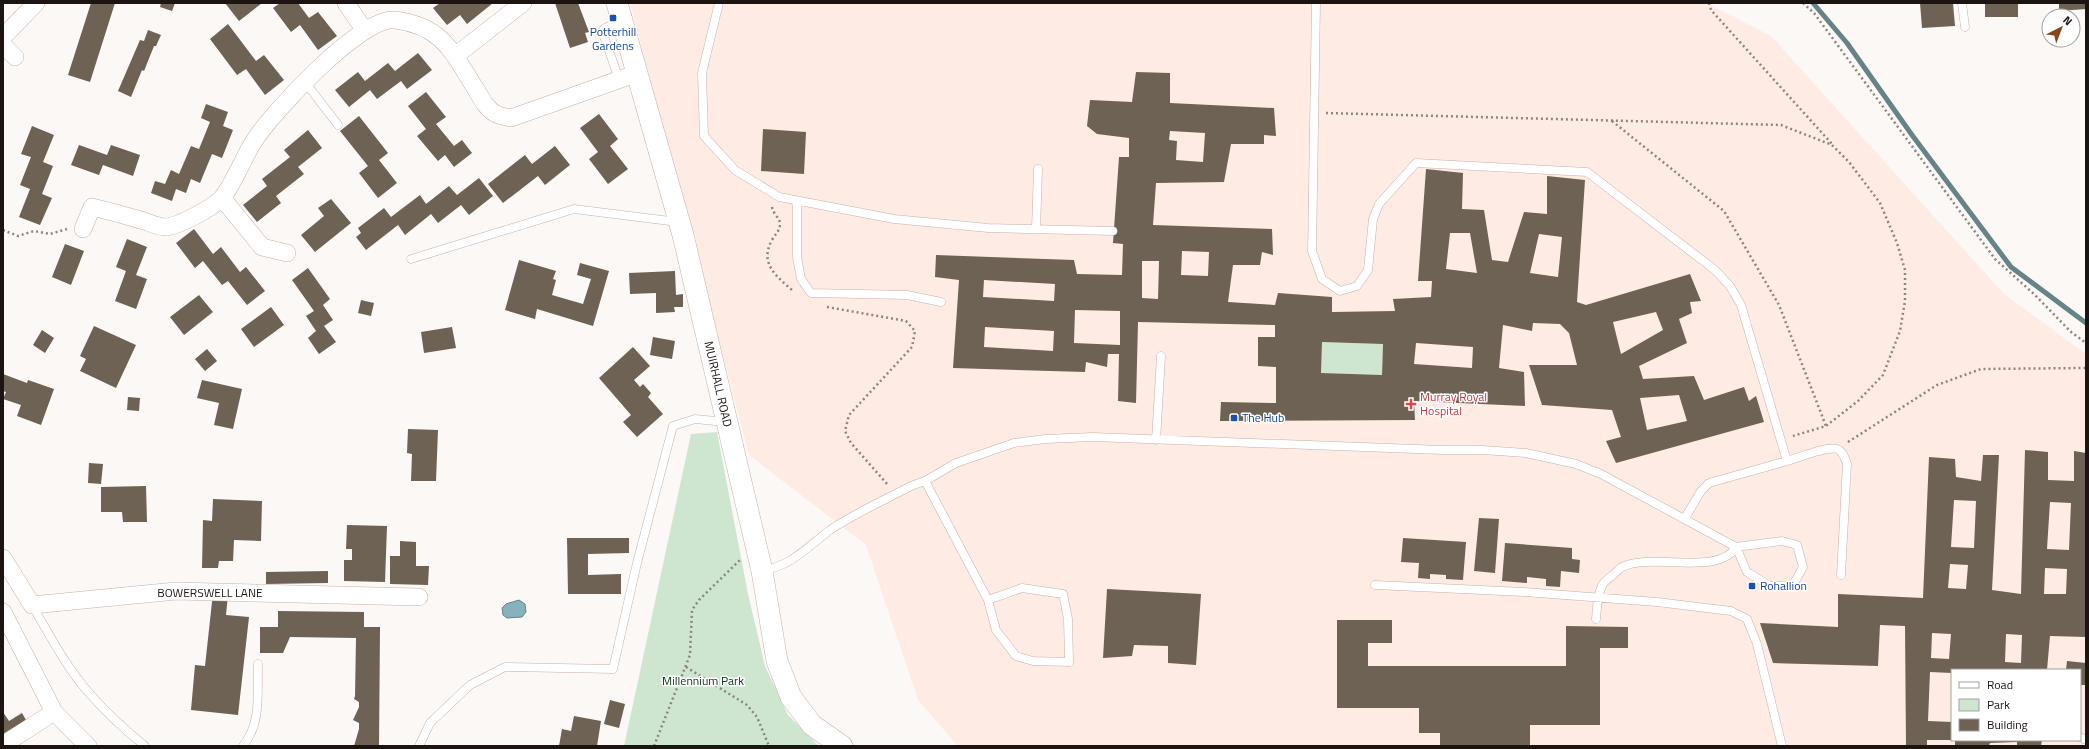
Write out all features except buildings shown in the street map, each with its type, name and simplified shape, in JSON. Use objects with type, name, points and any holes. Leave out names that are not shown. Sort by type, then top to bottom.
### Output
[{"type":"street","points":[[3,37],[36,3]]},
{"type":"street","points":[[346,3],[365,31]]},
{"type":"street","points":[[455,56],[523,3]]},
{"type":"street","name":"MUIRHALL ROAD","points":[[620,11],[628,76],[679,222],[756,551],[762,570],[777,661],[791,696],[812,725],[842,746]]},
{"type":"street","points":[[83,229],[92,207],[164,227],[201,213],[222,198],[254,141],[269,121],[305,82],[338,49],[365,31],[393,20],[421,26],[442,39],[455,56],[486,106],[496,114],[511,118],[628,76]]},
{"type":"street","points":[[3,45],[15,57]]},
{"type":"street","points":[[222,198],[262,247],[287,253]]},
{"type":"street","points":[[3,558],[32,605]]},
{"type":"street","name":"BOWERSWELL LANE","points":[[32,605],[176,591],[419,597]]},
{"type":"street","points":[[3,612],[54,712],[88,746]]},
{"type":"street","points":[[3,745],[54,712]]},
{"type":"lane","points":[[719,3],[702,73],[704,136],[736,170],[780,197],[894,219],[988,228],[1113,231]]},
{"type":"lane","points":[[1316,3],[1312,251],[1322,279],[1340,291],[1357,286],[1368,270],[1373,219],[1379,204],[1416,163],[1587,172],[1715,270],[1730,286],[1741,305],[1787,461]]},
{"type":"lane","points":[[1962,3],[1965,27]]},
{"type":"lane","points":[[305,82],[338,125]]},
{"type":"lane","points":[[1036,229],[1038,169]]},
{"type":"lane","points":[[797,201],[797,257],[801,279],[811,293],[907,295],[941,302]]},
{"type":"lane","points":[[411,259],[574,210],[679,222]]},
{"type":"lane","points":[[1156,440],[1161,356]]},
{"type":"lane","points":[[419,746],[430,723],[470,685],[505,667],[613,669],[637,563],[673,426],[695,419],[727,422]]},
{"type":"lane","points":[[762,570],[770,570],[793,558],[810,548],[830,530],[896,494],[925,481],[956,463],[1014,443],[1045,439],[1093,437],[1526,453],[1576,464],[1601,474],[1685,518],[1736,547],[1747,572],[1770,586],[1793,585],[1803,567],[1797,545],[1782,541],[1736,547]]},
{"type":"lane","points":[[1685,518],[1701,491],[1709,483],[1829,449],[1837,449],[1845,455],[1846,464],[1841,575]]},
{"type":"lane","points":[[925,481],[988,600],[996,630],[1016,656],[1033,662],[1069,662],[1068,619],[1063,594],[1022,588],[988,600]]},
{"type":"lane","points":[[1596,619],[1602,585],[1621,567],[1643,561],[1665,560],[1686,563],[1710,562],[1733,553],[1736,547]]},
{"type":"lane","points":[[1375,585],[1524,592],[1731,611],[1747,619],[1757,644],[1782,746]]},
{"type":"lane","points":[[32,605],[60,652],[88,692],[121,727],[145,746]]},
{"type":"lane","points":[[243,746],[252,732],[256,719],[258,664]]},
{"type":"path","points":[[1709,3],[1711,10],[1849,162],[1880,203],[1897,243],[1905,270],[1905,301],[1900,331],[1883,375],[1858,401],[1826,426],[1781,440]]},
{"type":"path","points":[[1803,3],[1814,13],[1995,259],[2035,295],[2071,332],[2086,343]]},
{"type":"path","points":[[1314,112],[1781,125],[1832,145]]},
{"type":"path","points":[[1612,121],[1724,210],[1779,305],[1826,426]]},
{"type":"path","points":[[765,188],[772,211],[780,221],[779,230],[767,249],[767,258],[773,274],[793,291]]},
{"type":"path","points":[[3,230],[18,236],[34,231],[50,234],[65,229],[83,229]]},
{"type":"path","points":[[823,306],[906,321],[915,331],[912,348],[849,415],[845,431],[851,443],[896,494]]},
{"type":"path","points":[[1837,449],[1937,385],[1981,369],[2086,368]]},
{"type":"path","points":[[654,746],[690,655],[692,610],[700,600],[742,559],[756,551]]},
{"type":"path","points":[[686,667],[748,705],[757,717],[769,746]]},
{"type":"shaded area","name":"Murray Royal Hospital","points":[[630,3],[1706,3],[1771,36],[2004,294],[2086,354],[2086,746],[958,746],[918,700],[866,545],[749,455]]},
{"type":"green space","points":[[1322,342],[1383,344],[1382,375],[1321,373]]},
{"type":"green space","name":"Millennium Park","points":[[717,432],[748,594],[765,666],[788,715],[819,746],[624,746],[691,434]]},
{"type":"water","points":[[519,600],[525,604],[526,612],[522,617],[507,618],[503,615],[502,608],[506,604]]},
{"type":"waterway","points":[[1813,3],[1847,43],[1912,135],[2011,267],[2086,323]]},
{"type":"place","name":"Potterhill Gardens","points":[[613,18]]},
{"type":"place","name":"Murray Royal Hospital","points":[[1411,404]]},
{"type":"place","name":"The Hub","points":[[1234,418]]},
{"type":"place","name":"Rohallion","points":[[1752,586]]}]
